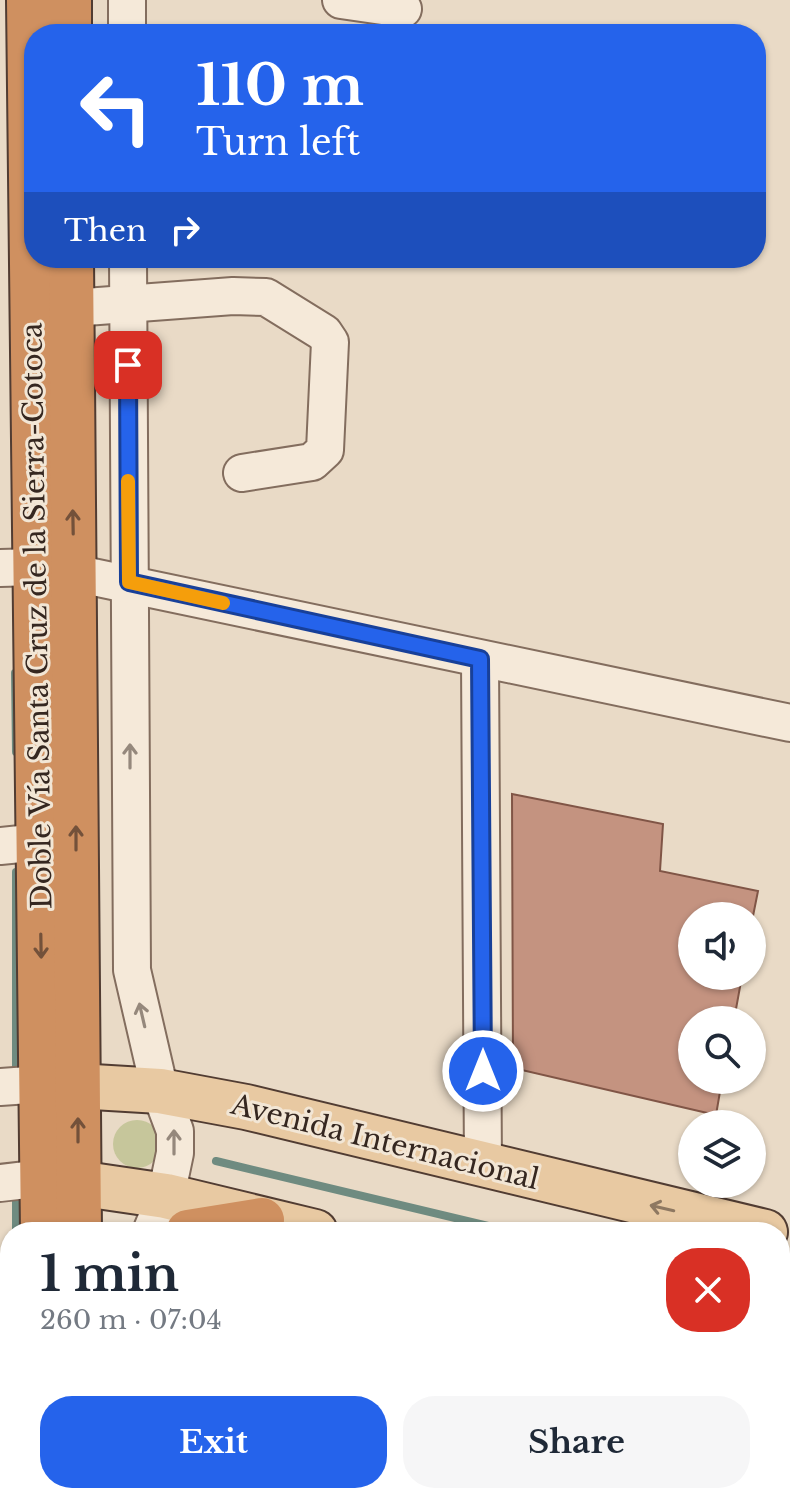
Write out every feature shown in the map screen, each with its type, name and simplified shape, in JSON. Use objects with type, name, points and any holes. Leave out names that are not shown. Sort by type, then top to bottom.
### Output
[{"type":"highway","name":"Doble Vía Santa Cruz de la Sierra-Cotoca","points":[[29,0],[29,24]]},
{"type":"highway","points":[[69,0],[69,24]]},
{"type":"highway","name":"Doble Vía Santa Cruz de la Sierra-Cotoca","points":[[33,268],[37,570],[60,1084],[61,1179],[76,1222]]},
{"type":"highway","name":"Doble Vía Santa Cruz de la Sierra-Cotoca","points":[[60,1084],[20,844],[37,570],[72,308],[71,268]]},
{"type":"highway","name":"Doble Vía Santa Cruz de la Sierra-Cotoca","points":[[46,1222],[61,1179]]},
{"type":"highway","points":[[168,1220],[262,1220]]},
{"type":"main road","name":"Avenida Internacional","points":[[60,1084],[160,1091],[246,1107],[722,1222]]},
{"type":"main road","points":[[61,1179],[168,1220]]},
{"type":"main road","points":[[262,1220],[271,1222]]},
{"type":"street","points":[[127,0],[127,24]]},
{"type":"street","points":[[341,0],[403,9]]},
{"type":"street","points":[[128,268],[132,970],[160,1091],[175,1131],[168,1220]]},
{"type":"street","points":[[72,308],[233,296],[266,297],[317,328],[330,342],[325,450],[312,462],[242,473]]},
{"type":"street","points":[[37,570],[129,582],[790,723]]},
{"type":"street","points":[[480,659],[483,1166]]},
{"type":"street","name":"Avenida Internacional","points":[[0,1087],[60,1084]]},
{"type":"street","points":[[0,1183],[61,1179]]},
{"type":"green space","points":[[137,1120],[146,1121],[154,1127],[160,1135],[160,1153],[154,1161],[146,1167],[137,1168],[128,1167],[120,1161],[114,1153],[113,1144],[114,1135],[120,1127],[128,1121]]},
{"type":"building","points":[[512,794],[663,824],[660,871],[758,891],[756,902],[678,902],[678,990],[739,990],[737,1006],[678,1006],[678,1094],[720,1094],[717,1110],[694,1110],[513,1068]]},
{"type":"waterway","points":[[15,673],[16,752]]},
{"type":"waterway","points":[[16,872],[16,1078]]},
{"type":"waterway","points":[[216,1161],[472,1222]]},
{"type":"waterway","points":[[16,1199],[16,1222]]},
{"type":"slow traffic","points":[[128,481],[129,582],[223,603]]},
{"type":"route","points":[[128,365],[129,582],[480,659],[483,1071]]}]
